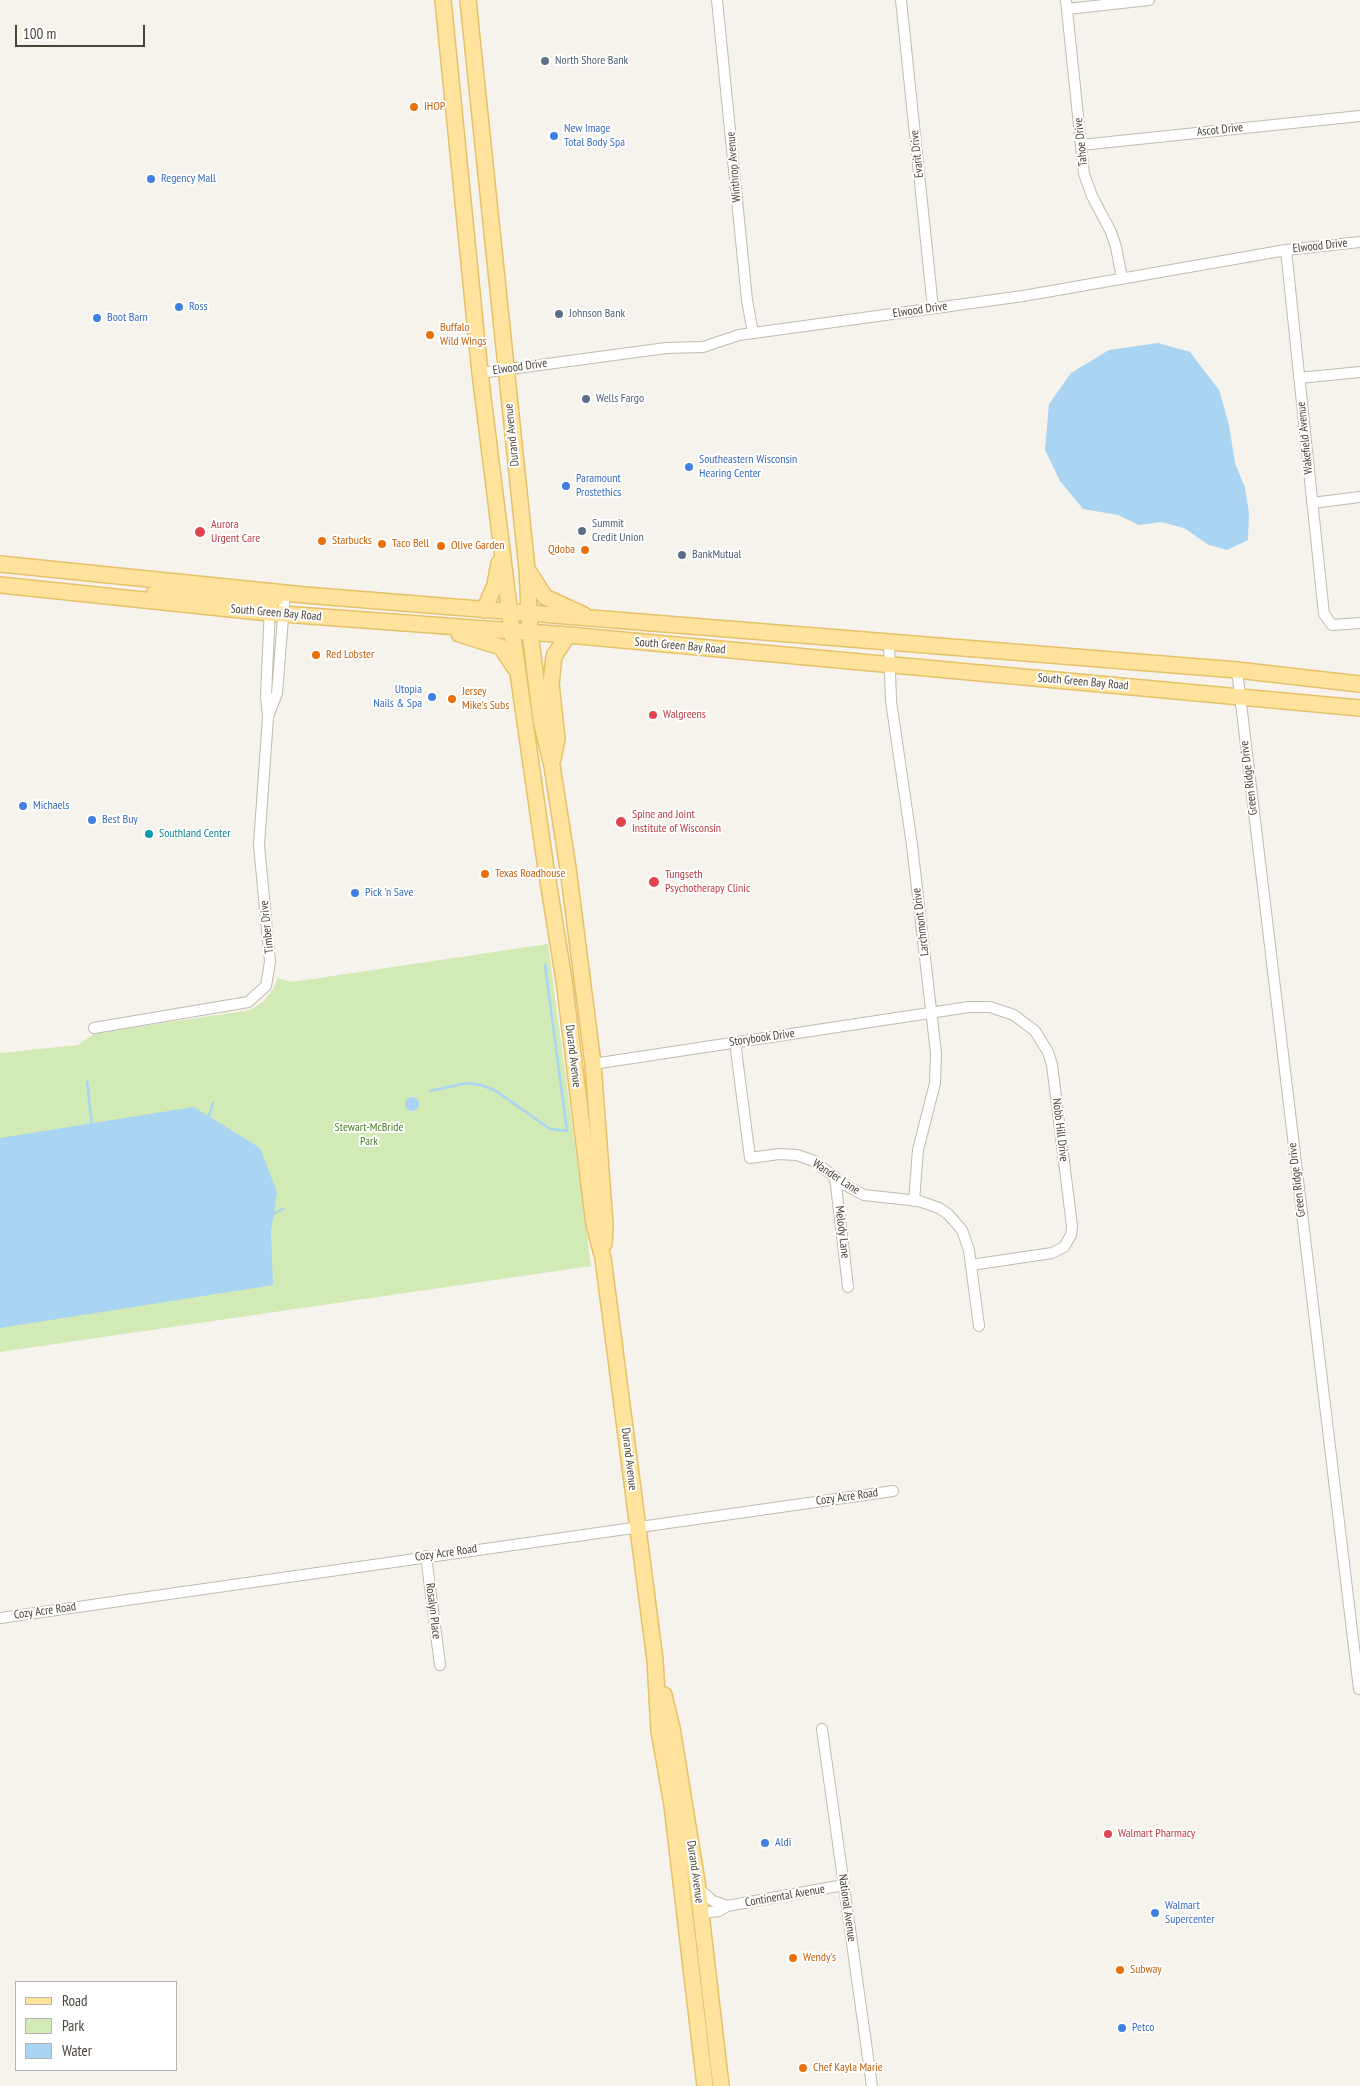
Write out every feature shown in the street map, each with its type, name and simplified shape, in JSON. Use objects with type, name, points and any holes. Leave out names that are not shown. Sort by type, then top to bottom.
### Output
[{"type":"main road","name":"Durand Avenue","points":[[443,0],[480,373],[512,631],[544,862],[564,980],[594,1225],[603,1258],[655,1660],[659,1731],[672,1805],[704,2086]]},
{"type":"main road","name":"Durand Avenue","points":[[468,0],[527,568],[530,632],[541,720],[552,766],[568,868],[593,1064],[605,1224],[603,1258]]},
{"type":"main road","points":[[484,610],[495,585],[502,544]]},
{"type":"main road","name":"South Green Bay Road","points":[[0,564],[152,578],[277,602],[424,624],[530,632],[889,666],[1072,680],[1240,698],[1360,708]]},
{"type":"main road","points":[[527,568],[545,597],[592,619]]},
{"type":"main road","points":[[0,577],[105,587],[152,578]]},
{"type":"main road","name":"South Green Bay Road","points":[[0,584],[122,598],[277,602],[391,602],[1237,670],[1360,684]]},
{"type":"main road","points":[[424,624],[502,647],[519,676]]},
{"type":"main road","points":[[552,766],[557,738],[551,684],[554,656],[568,636]]},
{"type":"main road","points":[[544,862],[558,878],[565,876],[568,868]]},
{"type":"main road","points":[[553,913],[566,919],[576,927]]},
{"type":"main road","name":"Durand Avenue","points":[[655,1660],[672,1728],[698,1888],[721,2086]]},
{"type":"main road","points":[[679,1865],[688,1882],[692,1904],[701,1913]]},
{"type":"street","name":"Winthrop Avenue","points":[[717,0],[747,300],[753,333]]},
{"type":"street","name":"Evarit Drive","points":[[901,0],[933,308]]},
{"type":"street","points":[[1066,4],[1149,0]]},
{"type":"street","name":"Tahoe Drive","points":[[1066,4],[1081,145],[1088,186],[1111,232],[1122,278]]},
{"type":"street","name":"Ascot Drive","points":[[1081,145],[1360,116]]},
{"type":"street","name":"Elwood Drive","points":[[480,373],[666,348],[703,347],[739,335],[1022,296],[1286,250],[1360,242]]},
{"type":"street","name":"Wakefield Avenue","points":[[1286,250],[1324,614],[1332,625],[1360,623]]},
{"type":"street","points":[[1299,378],[1360,372]]},
{"type":"street","points":[[1312,503],[1360,497]]},
{"type":"street","name":"Timber Drive","points":[[94,1028],[248,1002],[266,986],[270,962],[259,845],[268,718],[266,695],[277,602]]},
{"type":"street","name":"Larchmont Drive","points":[[889,643],[891,701],[912,845],[936,1053],[932,1097],[918,1150],[914,1200]]},
{"type":"street","name":"Green Ridge Drive","points":[[1237,670],[1359,1689]]},
{"type":"street","name":"Nobb Hill Drive","points":[[932,1013],[977,1006],[990,1007],[1014,1015],[1035,1031],[1048,1052],[1052,1065],[1072,1226],[1071,1235],[1064,1247],[1052,1253],[971,1266]]},
{"type":"street","name":"Storybook Drive","points":[[593,1064],[932,1013]]},
{"type":"street","name":"Wander Lane","points":[[736,1042],[750,1158],[779,1154],[797,1155],[814,1161],[854,1191],[864,1195],[914,1200],[939,1208],[956,1222],[966,1240],[979,1326]]},
{"type":"street","name":"Melody Lane","points":[[835,1177],[848,1287]]},
{"type":"street","name":"Cozy Acre Road","points":[[0,1618],[892,1491]]},
{"type":"street","name":"Rosalyn Place","points":[[426,1556],[440,1665]]},
{"type":"street","name":"National Avenue","points":[[822,1730],[872,2086]]},
{"type":"street","name":"Continental Avenue","points":[[701,1913],[719,1911],[726,1906],[844,1885]]},
{"type":"street","points":[[698,1888],[713,1901],[726,1906]]},
{"type":"green space","name":"Stewart-McBride Park","points":[[548,944],[591,1266],[0,1352],[0,1053],[78,1045],[95,1033],[251,1010],[264,1001],[278,978],[292,982]]},
{"type":"water","points":[[1158,343],[1190,352],[1219,390],[1229,425],[1235,463],[1245,488],[1249,513],[1248,540],[1227,550],[1209,545],[1184,528],[1161,522],[1139,525],[1118,515],[1083,509],[1060,481],[1045,450],[1049,404],[1071,373],[1109,350]]},
{"type":"water","points":[[409,1097],[415,1097],[419,1104],[415,1111],[409,1111],[405,1107],[405,1101]]},
{"type":"water","points":[[194,1107],[260,1148],[277,1192],[271,1231],[273,1285],[0,1328],[0,1138]]},
{"type":"waterway","points":[[430,1091],[467,1083],[481,1085],[496,1091],[550,1129],[567,1131],[545,965]]},
{"type":"waterway","points":[[87,1082],[92,1125]]},
{"type":"waterway","points":[[208,1119],[213,1103]]},
{"type":"waterway","points":[[273,1214],[283,1209]]},
{"type":"place","name":"North Shore Bank","points":[[545,61]]},
{"type":"place","name":"IHOP","points":[[414,107]]},
{"type":"place","name":"New Image Total Body Spa","points":[[554,136]]},
{"type":"place","name":"Regency Mall","points":[[151,179]]},
{"type":"place","name":"Ross","points":[[179,307]]},
{"type":"place","name":"Johnson Bank","points":[[559,314]]},
{"type":"place","name":"Boot Barn","points":[[97,318]]},
{"type":"place","name":"Buffalo Wild Wings","points":[[430,335]]},
{"type":"place","name":"Wells Fargo","points":[[586,399]]},
{"type":"place","name":"Southeastern Wisconsin Hearing Center","points":[[689,467]]},
{"type":"place","name":"Paramount Prostethics","points":[[566,486]]},
{"type":"place","name":"Summit Credit Union","points":[[582,531]]},
{"type":"place","name":"Aurora Urgent Care","points":[[200,532]]},
{"type":"place","name":"Starbucks","points":[[322,541]]},
{"type":"place","name":"Taco Bell","points":[[382,544]]},
{"type":"place","name":"Olive Garden","points":[[441,546]]},
{"type":"place","name":"Qdoba","points":[[585,550]]},
{"type":"place","name":"BankMutual","points":[[682,555]]},
{"type":"place","name":"Red Lobster","points":[[316,655]]},
{"type":"place","name":"Utopia Nails & Spa","points":[[432,697]]},
{"type":"place","name":"Jersey Mike's Subs","points":[[452,699]]},
{"type":"place","name":"Walgreens","points":[[653,715]]},
{"type":"place","name":"Michaels","points":[[23,806]]},
{"type":"place","name":"Best Buy","points":[[92,820]]},
{"type":"place","name":"Spine and Joint Institute of Wisconsin","points":[[621,822]]},
{"type":"place","name":"Southland Center","points":[[149,834]]},
{"type":"place","name":"Texas Roadhouse","points":[[485,874]]},
{"type":"place","name":"Tungseth Psychotherapy Clinic","points":[[654,882]]},
{"type":"place","name":"Pick 'n Save","points":[[355,893]]},
{"type":"place","name":"Walmart Pharmacy","points":[[1108,1834]]},
{"type":"place","name":"Aldi","points":[[765,1843]]},
{"type":"place","name":"Walmart Supercenter","points":[[1155,1913]]},
{"type":"place","name":"Wendy's","points":[[793,1958]]},
{"type":"place","name":"Subway","points":[[1120,1970]]},
{"type":"place","name":"Petco","points":[[1122,2028]]},
{"type":"place","name":"Chef Kayla Marie","points":[[803,2068]]}]
